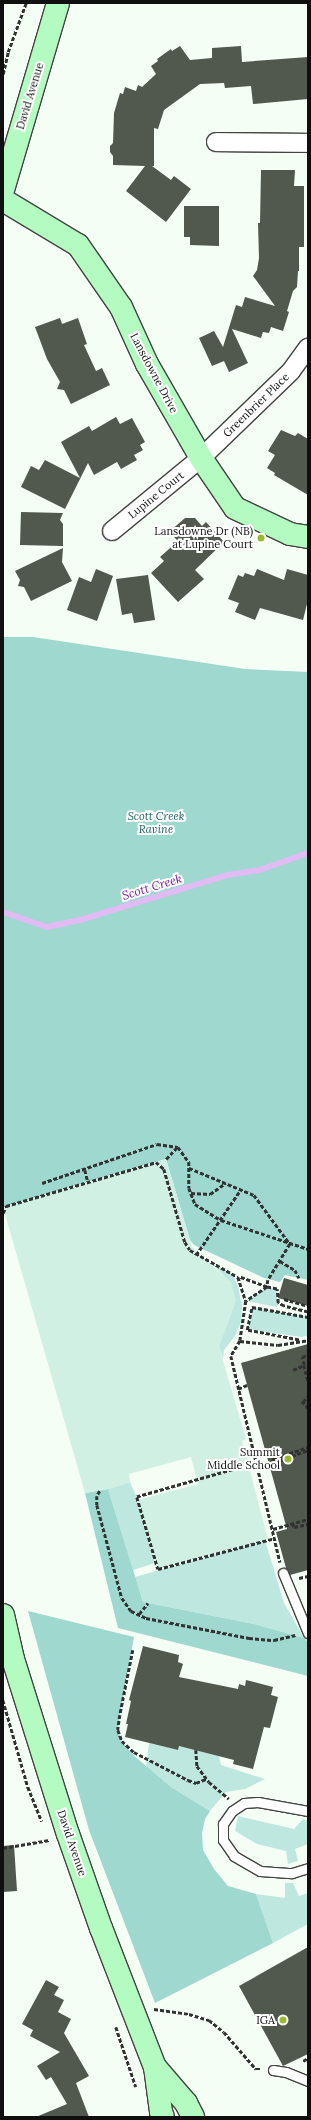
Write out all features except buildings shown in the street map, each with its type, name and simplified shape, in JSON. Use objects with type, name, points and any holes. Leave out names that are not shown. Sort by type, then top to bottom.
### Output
[{"type":"main road","name":"David Avenue","points":[[3,190],[58,3]]},
{"type":"main road","name":"Lansdowne Drive","points":[[3,200],[78,246],[121,307],[147,364],[201,458],[235,508],[290,534],[308,537]]},
{"type":"main road","name":"David Avenue","points":[[3,1615],[13,1659],[68,1834],[101,1928],[155,2067],[163,2117]]},
{"type":"main road","name":"David Avenue","points":[[155,2067],[186,2102],[193,2117]]},
{"type":"street","points":[[216,142],[308,144]]},
{"type":"street","name":"Greenbrier Place","points":[[201,458],[291,371],[308,348]]},
{"type":"street","name":"Lupine Court","points":[[112,531],[201,458]]},
{"type":"lane","points":[[283,1573],[308,1633]]},
{"type":"lane","points":[[308,1811],[258,1802],[244,1803],[232,1811],[224,1824],[223,1840],[234,1856],[260,1871],[292,1873],[308,1868]]},
{"type":"lane","points":[[273,2070],[286,2072],[308,2081]]},
{"type":"path","points":[[3,74],[8,52],[26,3]]},
{"type":"path","points":[[42,1183],[85,1170],[157,1144],[178,1147],[189,1162],[189,1188],[196,1204],[221,1220],[308,1249]]},
{"type":"path","points":[[166,1159],[178,1147]]},
{"type":"path","points":[[3,1213],[6,1206],[156,1162],[162,1166],[185,1242],[190,1250],[196,1255],[238,1276],[267,1287],[277,1289],[278,1302],[308,1312]]},
{"type":"path","points":[[189,1168],[254,1195],[290,1244]]},
{"type":"path","points":[[85,1170],[88,1182]]},
{"type":"path","points":[[191,1193],[210,1194],[226,1183]]},
{"type":"path","points":[[196,1255],[241,1190]]},
{"type":"path","points":[[246,1301],[267,1287],[268,1280],[290,1244]]},
{"type":"path","points":[[280,1261],[295,1270],[299,1278]]},
{"type":"path","points":[[238,1276],[246,1301],[240,1341],[231,1356],[283,1573]]},
{"type":"path","points":[[284,1299],[308,1306]]},
{"type":"path","points":[[308,1317],[252,1307],[247,1330],[308,1340]]},
{"type":"path","points":[[240,1341],[278,1345],[301,1340]]},
{"type":"path","points":[[308,1355],[302,1356],[307,1371],[308,1380]]},
{"type":"path","points":[[293,1370],[304,1365]]},
{"type":"path","points":[[238,1389],[247,1385]]},
{"type":"path","points":[[308,1396],[302,1402],[308,1408]]},
{"type":"path","points":[[274,1464],[272,1459],[308,1447]]},
{"type":"path","points":[[258,1469],[308,1450]]},
{"type":"path","points":[[254,1454],[265,1451]]},
{"type":"path","points":[[256,1463],[137,1497],[158,1569],[275,1538]]},
{"type":"path","points":[[100,1491],[97,1496],[97,1505],[122,1598],[131,1611],[146,1618],[249,1638],[274,1640],[308,1633]]},
{"type":"path","points":[[272,1529],[308,1520]]},
{"type":"path","points":[[308,1520],[304,1522],[305,1525],[308,1524]]},
{"type":"path","points":[[293,1524],[294,1527],[308,1524]]},
{"type":"path","points":[[138,1614],[148,1603]]},
{"type":"path","points":[[133,1650],[118,1730],[122,1741],[134,1752],[188,1780],[196,1783],[206,1779]]},
{"type":"path","points":[[196,1750],[197,1766],[206,1779],[239,1807]]},
{"type":"path","points":[[3,1848],[49,1840]]},
{"type":"path","points":[[151,2009],[189,2014],[209,2020],[224,2032],[256,2069],[273,2070]]},
{"type":"path","points":[[303,2061],[308,2058]]},
{"type":"shaded area","points":[[210,1262],[232,1273],[238,1286],[242,1306],[241,1322],[235,1336],[224,1350],[223,1359],[219,1347],[231,1283]]},
{"type":"shaded area","points":[[267,1287],[277,1289],[277,1307],[246,1301]]},
{"type":"shaded area","points":[[254,1307],[308,1317],[308,1336],[301,1337],[247,1329]]},
{"type":"shaded area","points":[[130,1482],[138,1500],[155,1563],[133,1570],[108,1489]]},
{"type":"shaded area","points":[[265,1540],[284,1603],[304,1638],[254,1624],[143,1602],[135,1577]]},
{"type":"shaded area","points":[[149,1743],[178,1750],[179,1746],[219,1756],[221,1765],[265,1779],[245,1789],[226,1792],[210,1811],[171,1787],[146,1766]]},
{"type":"shaded area","points":[[238,1816],[294,1829],[303,1819],[308,1821],[308,1844],[295,1849],[298,1861],[288,1864],[286,1851],[257,1844],[235,1831]]},
{"type":"shaded area","points":[[285,1883],[293,1883],[299,1896],[308,1893],[308,1924],[273,1943],[256,1894],[285,1898]]},
{"type":"green space","name":"Scott Creek Ravine","points":[[3,637],[33,637],[245,669],[308,672],[308,1280],[285,1275],[280,1282],[264,1278],[194,1245],[190,1240],[166,1159],[3,1207]]},
{"type":"green space","points":[[166,1159],[192,1247],[231,1283],[236,1301],[219,1347],[246,1439],[242,1441],[268,1539],[156,1570],[138,1500],[198,1484],[191,1457],[129,1474],[130,1482],[108,1489],[85,1493],[3,1207]]},
{"type":"green space","points":[[108,1489],[143,1602],[254,1624],[304,1638],[308,1642],[308,1676],[118,1628],[85,1493]]},
{"type":"green space","points":[[28,1611],[134,1637],[118,1730],[122,1741],[132,1754],[171,1787],[210,1811],[205,1819],[202,1833],[203,1850],[214,1869],[228,1886],[256,1894],[273,1943],[155,2003],[89,1830]]},
{"type":"waterway","name":"Scott Creek","points":[[3,912],[47,927],[84,919],[228,875],[260,870],[308,853]]},
{"type":"place","name":"Lansdowne Dr (NB) at Lupine Court","points":[[261,538]]},
{"type":"place","name":"Summit Middle School","points":[[288,1459]]},
{"type":"place","name":"IGA","points":[[283,2020]]}]
